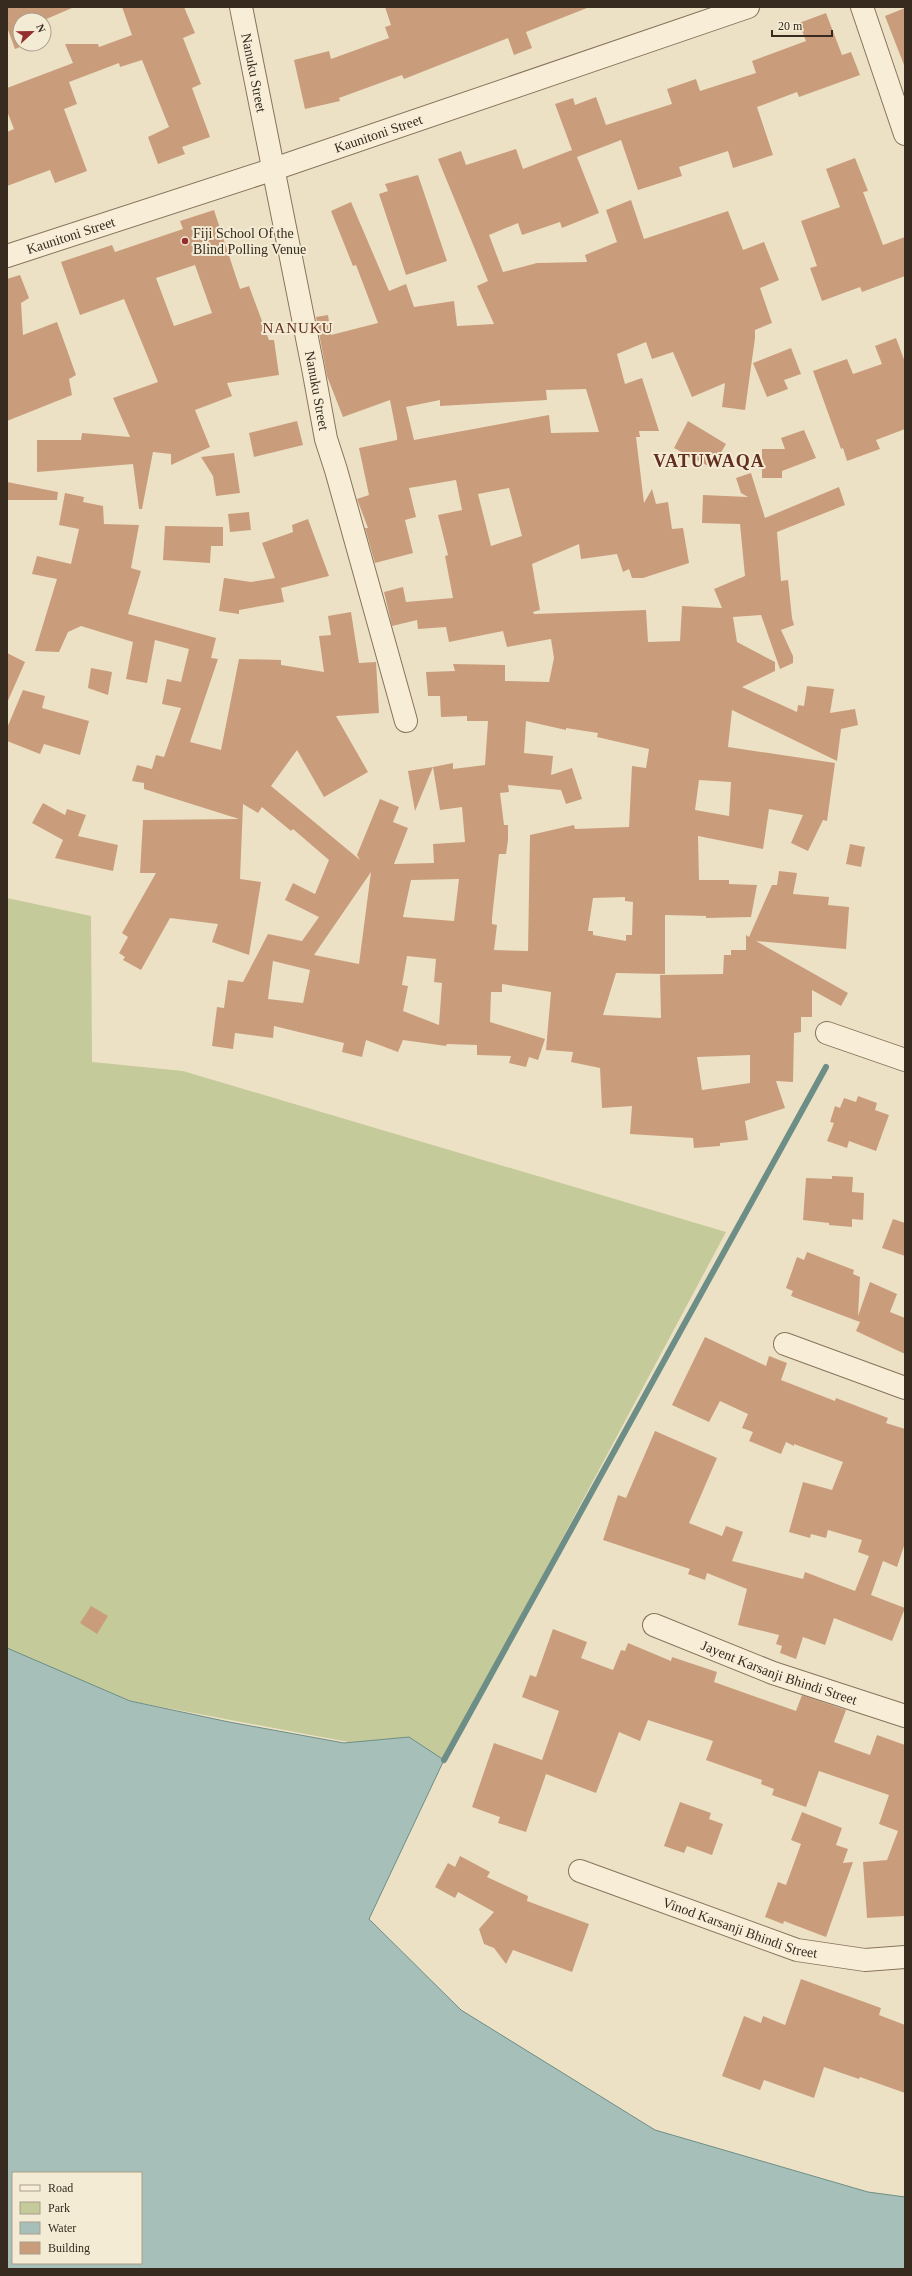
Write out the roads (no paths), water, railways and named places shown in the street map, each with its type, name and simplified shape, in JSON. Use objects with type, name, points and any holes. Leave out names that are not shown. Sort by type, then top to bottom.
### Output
[{"type":"street","name":"Nanuku Street","points":[[241,7],[326,439],[406,721]]},
{"type":"street","name":"Kaunitoni Street","points":[[7,256],[274,169],[748,7]]},
{"type":"street","points":[[862,7],[905,134]]},
{"type":"street","points":[[827,1033],[905,1060]]},
{"type":"street","points":[[785,1344],[905,1388]]},
{"type":"street","name":"Jayent Karsanji Bhindi Street","points":[[654,1625],[773,1673],[905,1716]]},
{"type":"street","name":"Vinod Karsanji Bhindi Street","points":[[580,1871],[797,1950],[865,1960],[905,1957]]},
{"type":"water","points":[[7,1648],[130,1701],[229,1722],[344,1743],[409,1737],[444,1760],[369,1919],[461,2010],[655,2130],[868,2192],[905,2197],[905,2269],[7,2269]]},
{"type":"waterway","points":[[444,1760],[826,1067]]},
{"type":"place","name":"Fiji School Of the Blind Polling Venue","points":[[185,241]]},
{"type":"district","name":"NANUKU","points":[[298,328]]},
{"type":"district","name":"VATUWAQA","points":[[709,461]]}]
